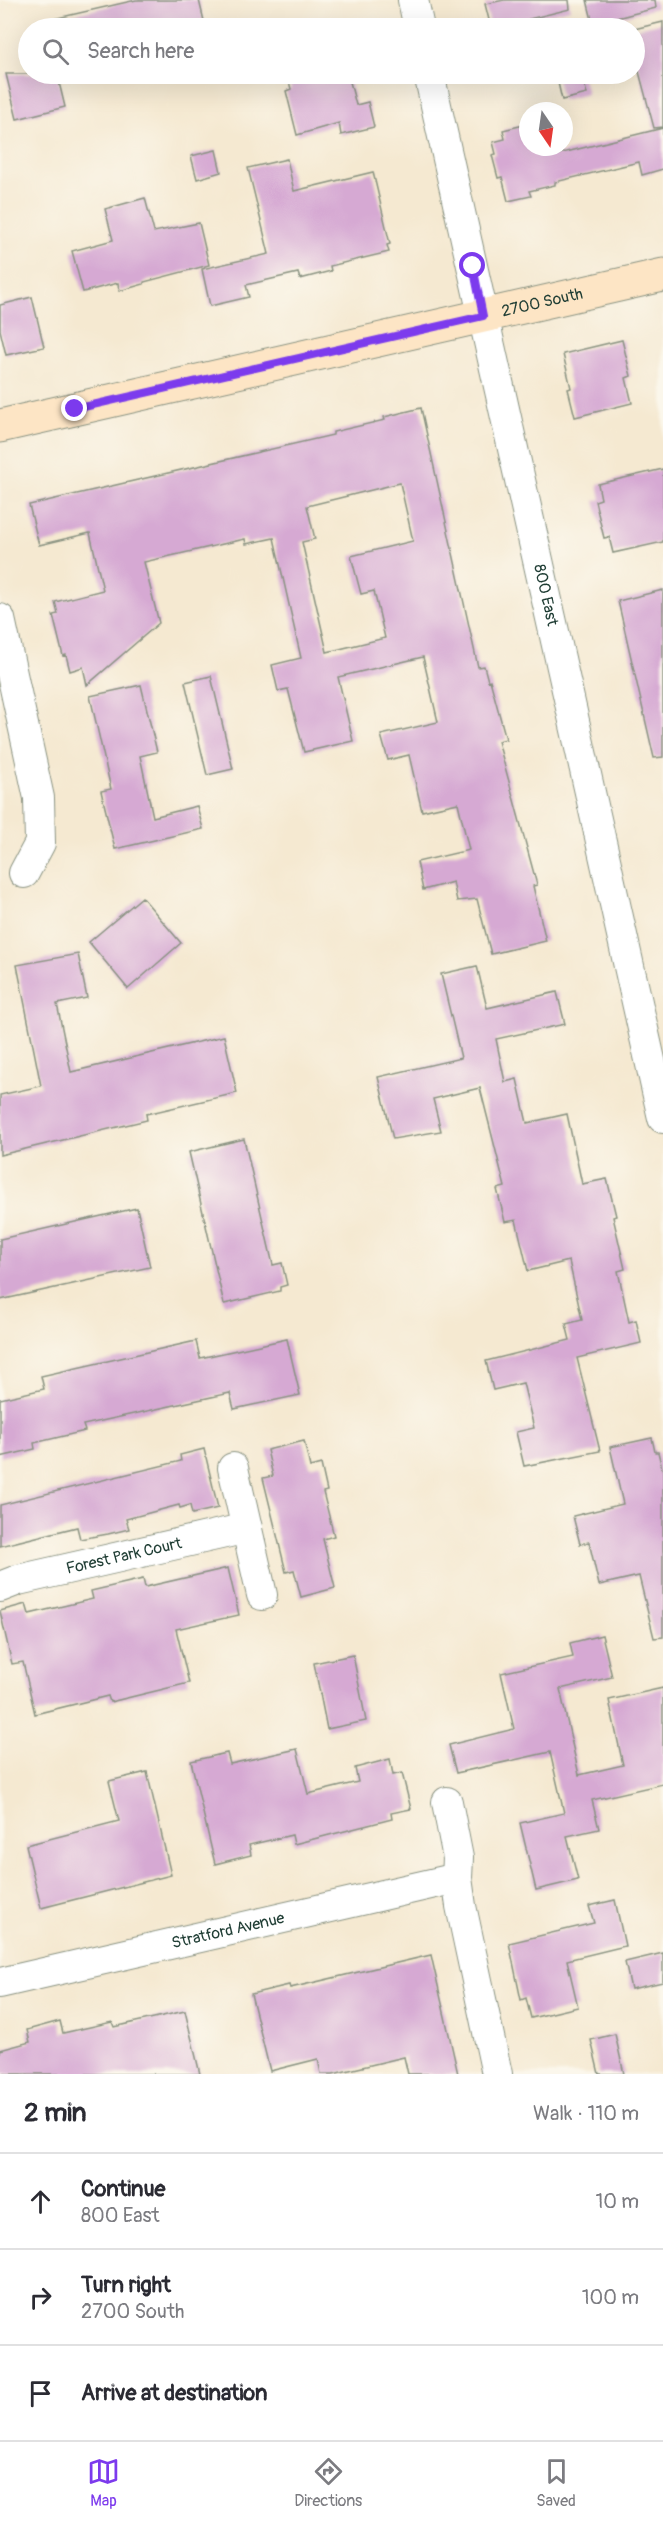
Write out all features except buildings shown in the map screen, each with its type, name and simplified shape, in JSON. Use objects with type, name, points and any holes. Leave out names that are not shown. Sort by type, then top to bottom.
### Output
[{"type":"street","points":[[413,0],[417,18]]},
{"type":"street","name":"800 East","points":[[431,84],[663,1118]]},
{"type":"street","name":"2700 South","points":[[0,426],[663,275]]},
{"type":"street","points":[[0,619],[39,798],[40,843],[24,873]]},
{"type":"street","points":[[233,1468],[262,1595]]},
{"type":"street","name":"Forest Park Court","points":[[0,1587],[18,1580],[247,1528]]},
{"type":"street","points":[[447,1802],[458,1858],[457,1878],[497,2074]]},
{"type":"street","name":"Stratford Avenue","points":[[0,1983],[457,1878]]},
{"type":"route","points":[[75,409],[483,316],[473,266]]}]
